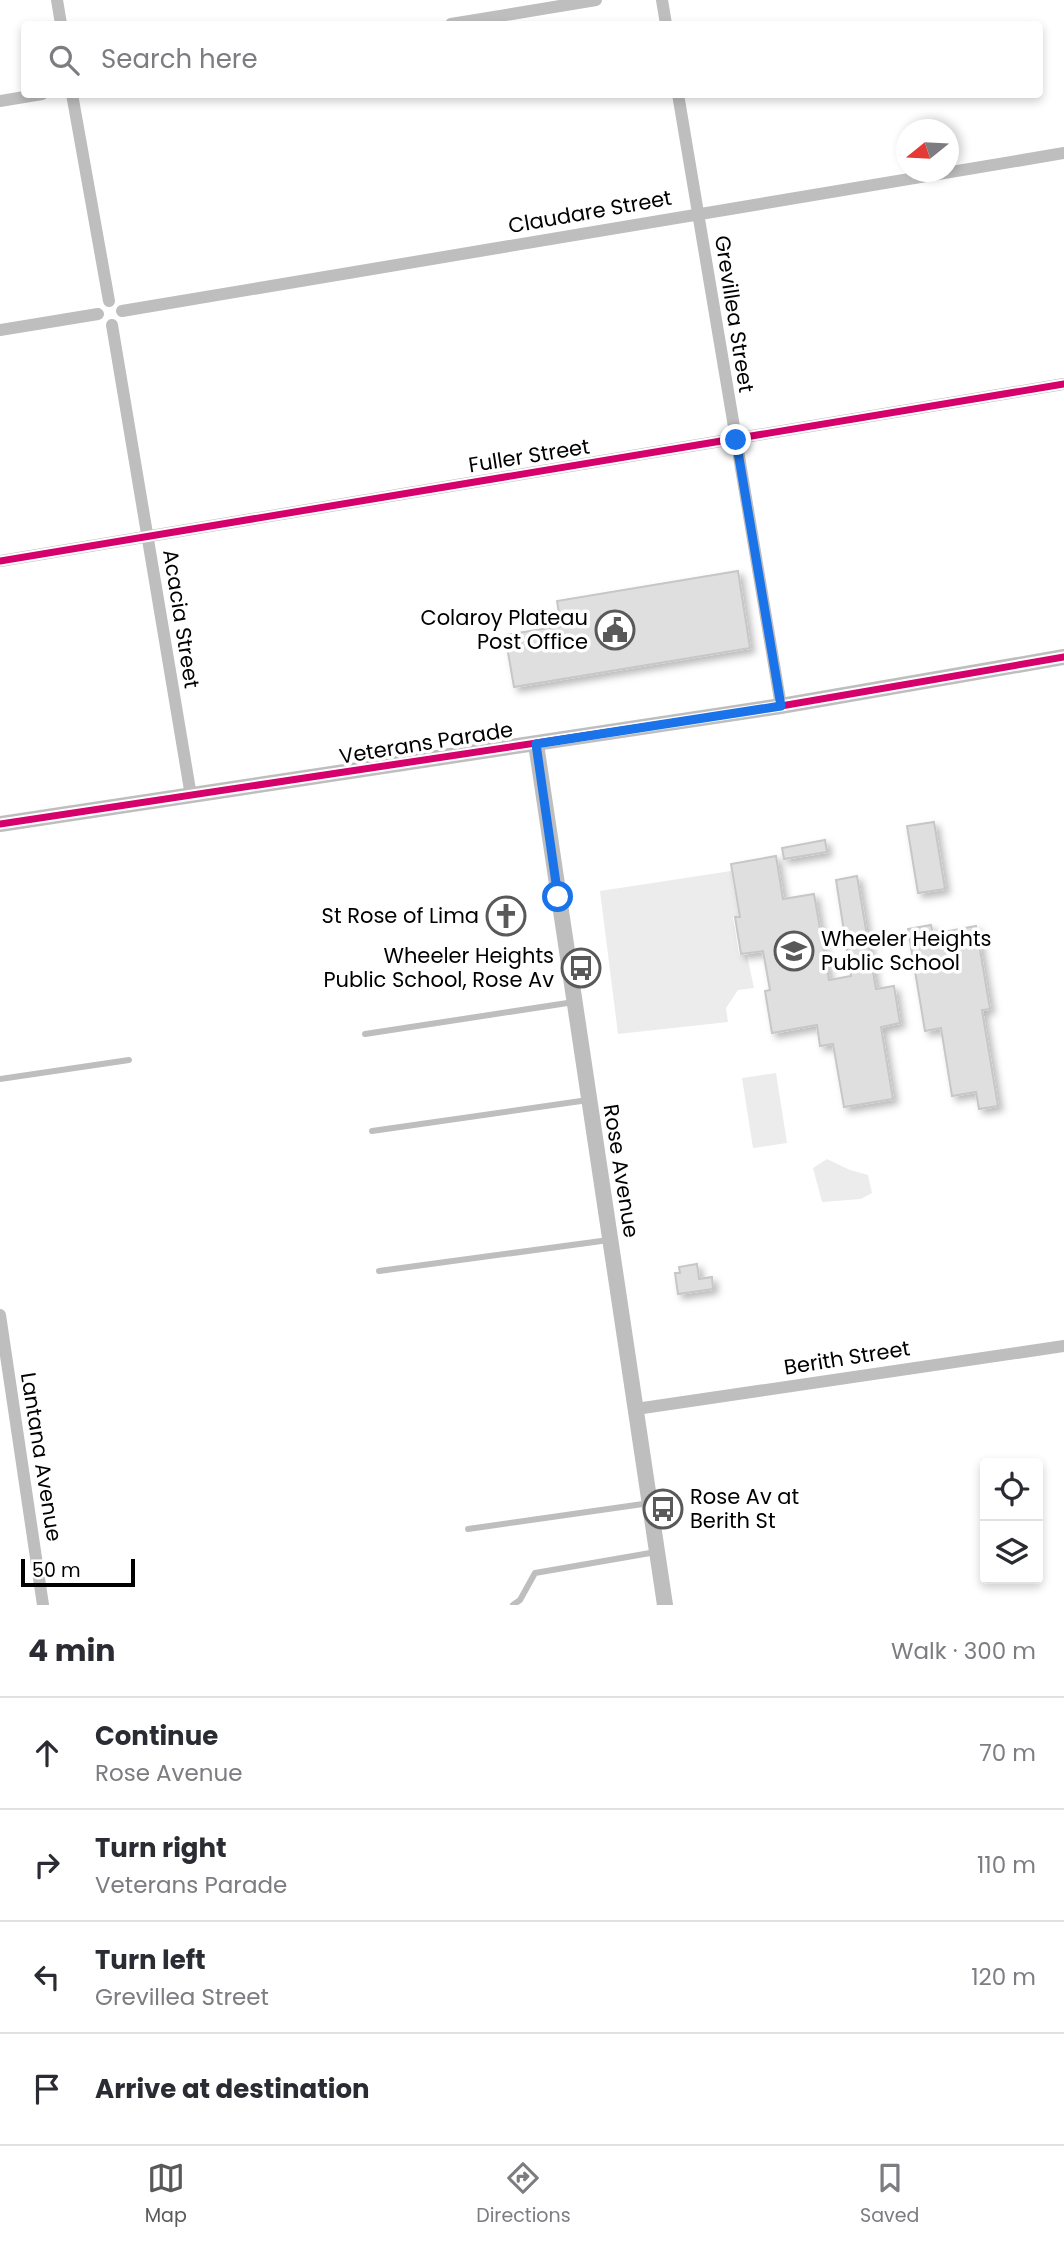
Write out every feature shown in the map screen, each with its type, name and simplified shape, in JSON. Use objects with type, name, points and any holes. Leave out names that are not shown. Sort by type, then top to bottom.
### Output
[{"type":"street","points":[[57,0],[60,21]]},
{"type":"street","points":[[470,21],[596,0]]},
{"type":"street","points":[[662,0],[666,21]]},
{"type":"street","points":[[0,102],[21,98]]},
{"type":"street","points":[[73,98],[109,300]]},
{"type":"street","name":"Grevillea Street","points":[[679,98],[781,706]]},
{"type":"street","name":"Claudare Street","points":[[122,311],[1064,153]]},
{"type":"street","points":[[109,300],[116,302],[122,311],[121,319],[112,325],[104,323],[98,314],[102,304],[109,300]]},
{"type":"street","points":[[0,330],[98,314]]},
{"type":"street","name":"Acacia Street","points":[[112,325],[191,796]]},
{"type":"street","name":"Fuller Street","points":[[0,561],[1064,384]]},
{"type":"street","name":"Veterans Parade","points":[[0,824],[781,706],[1064,657]]},
{"type":"street","name":"Rose Avenue","points":[[536,744],[665,1605]]},
{"type":"street","name":"Lantana Avenue","points":[[0,1315],[43,1605]]},
{"type":"street","name":"Berith Street","points":[[636,1409],[1064,1346]]},
{"type":"lane","points":[[365,1034],[574,1002]]},
{"type":"lane","points":[[0,1079],[129,1060]]},
{"type":"lane","points":[[372,1131],[589,1099]]},
{"type":"lane","points":[[379,1271],[610,1240]]},
{"type":"lane","points":[[468,1529],[650,1503]]},
{"type":"lane","points":[[513,1605],[520,1600],[535,1573],[657,1552]]},
{"type":"shaded area","points":[[731,871],[739,916],[733,917],[739,955],[747,955],[754,988],[738,990],[726,1008],[728,1022],[618,1034],[600,891]]},
{"type":"shaded area","points":[[776,1073],[787,1143],[753,1148],[742,1078]]},
{"type":"shaded area","points":[[827,1159],[868,1175],[872,1193],[861,1199],[822,1202],[813,1168]]},
{"type":"building","points":[[738,571],[750,648],[514,687],[505,635],[561,626],[557,601]]},
{"type":"building","points":[[934,822],[945,889],[918,893],[907,826]]},
{"type":"building","points":[[825,840],[827,852],[784,859],[782,848]]},
{"type":"building","points":[[776,856],[783,899],[814,894],[829,980],[851,976],[836,880],[857,876],[876,989],[894,986],[900,1023],[881,1027],[893,1099],[844,1107],[833,1044],[820,1046],[817,1025],[772,1033],[765,991],[770,990],[763,951],[741,954],[735,917],[740,917],[731,864]]},
{"type":"building","points":[[931,925],[933,934],[976,926],[990,1009],[982,1010],[998,1106],[979,1109],[976,1092],[952,1096],[941,1028],[925,1031],[908,929]]},
{"type":"building","points":[[697,1264],[699,1279],[712,1277],[713,1289],[678,1294],[675,1273],[680,1273],[679,1267]]},
{"type":"cycle path","points":[[0,561],[1064,384]]},
{"type":"cycle path","points":[[0,824],[781,706],[1064,657]]},
{"type":"place","name":"Colaroy Plateau Post Office","points":[[615,630]]},
{"type":"place","name":"St Rose of Lima","points":[[506,916]]},
{"type":"place","name":"Wheeler Heights Public School","points":[[794,951]]},
{"type":"place","name":"Wheeler Heights Public School, Rose Av","points":[[581,968]]},
{"type":"place","name":"Rose Av at Berith St","points":[[663,1509]]},
{"type":"route","points":[[558,897],[536,744],[781,706],[736,440]]}]
